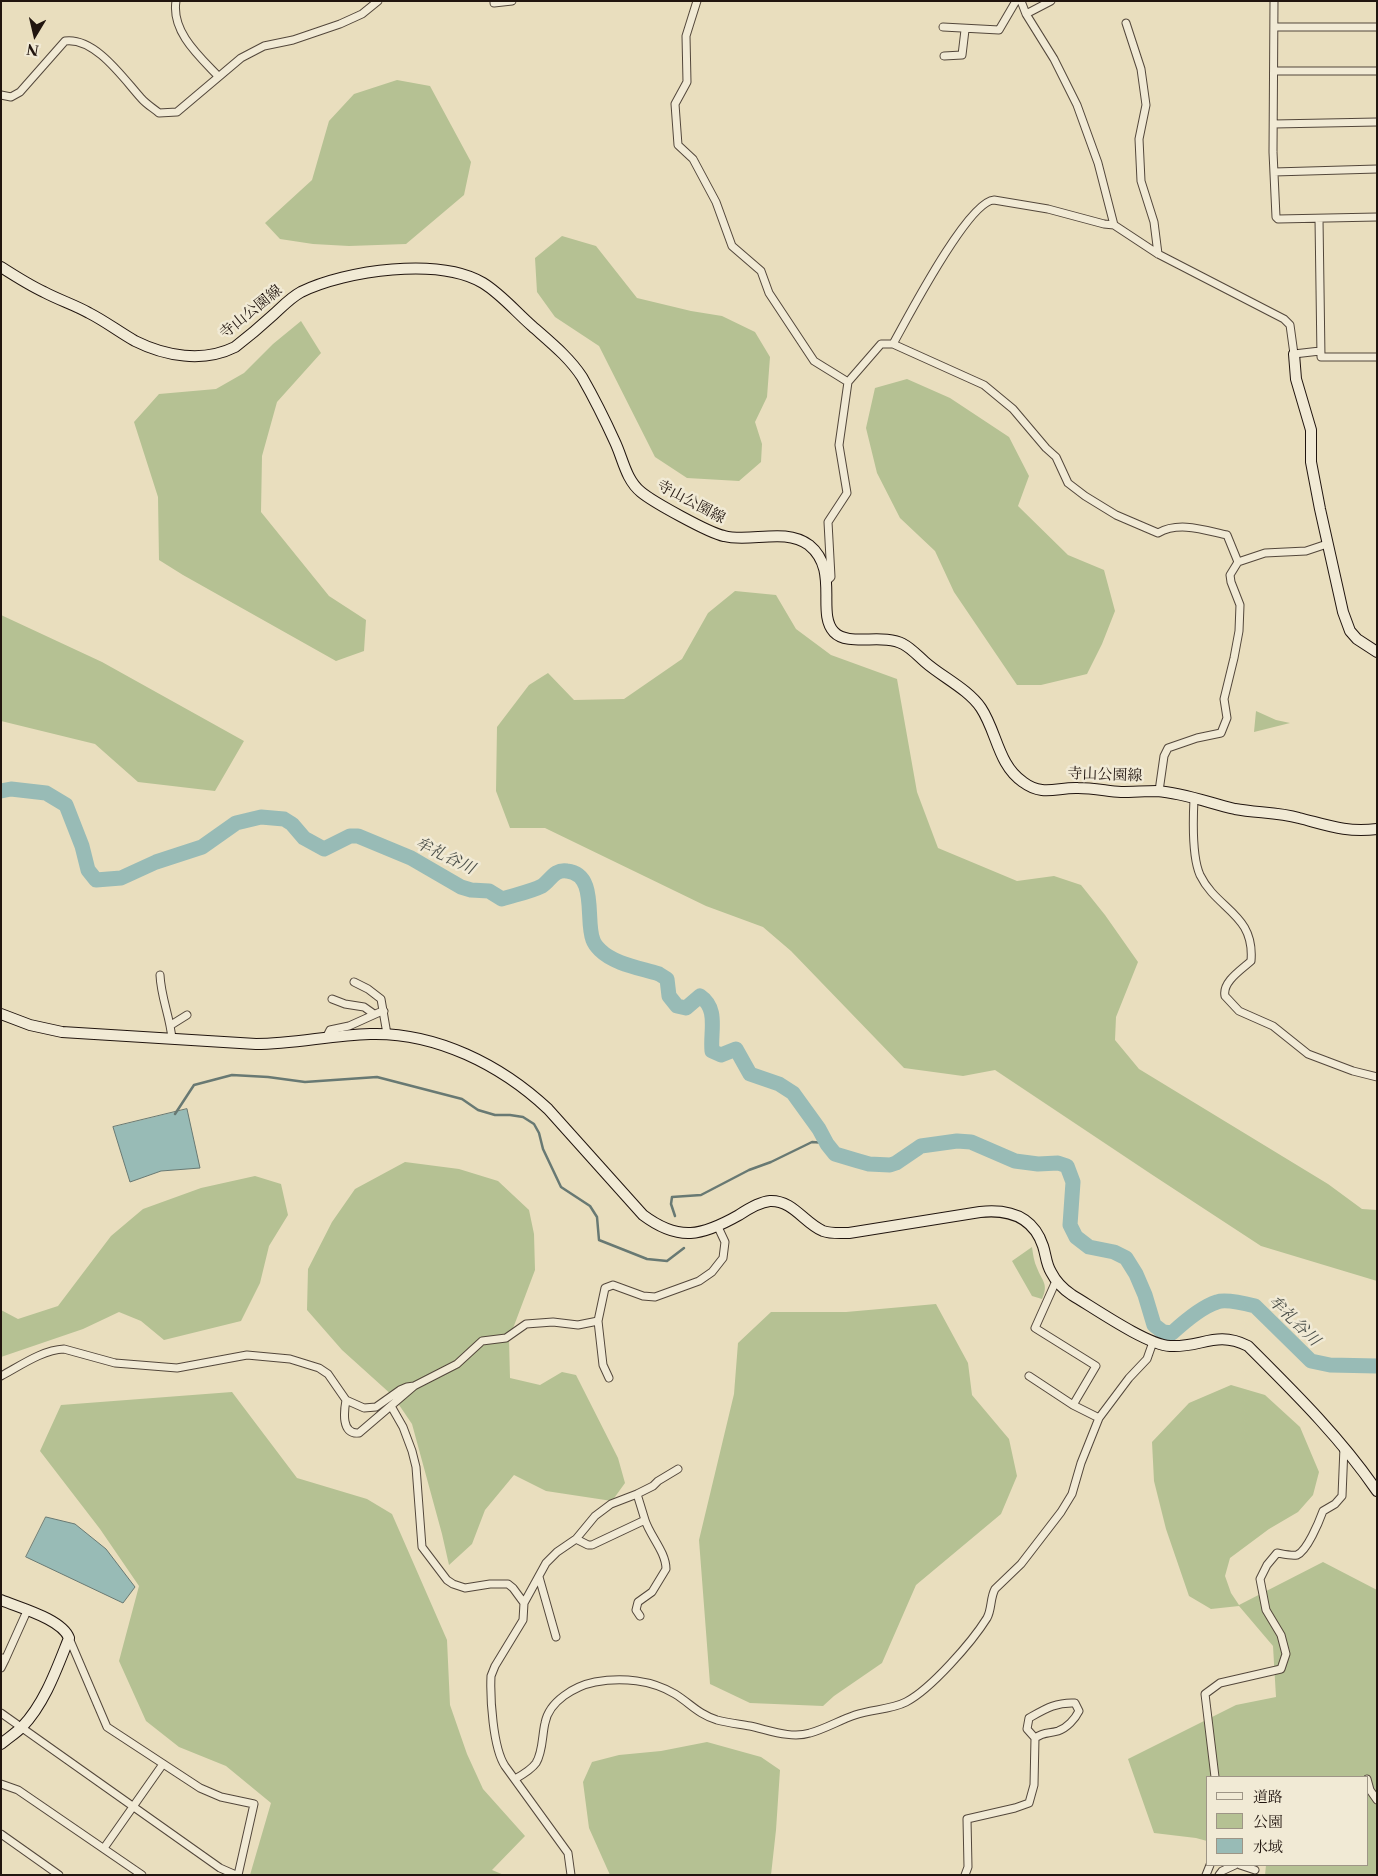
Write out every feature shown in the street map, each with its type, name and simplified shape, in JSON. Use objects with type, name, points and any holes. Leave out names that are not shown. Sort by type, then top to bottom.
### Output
[{"type":"street","points":[[176,1],[178,22],[188,45],[218,76]]},
{"type":"street","points":[[1,95],[11,97],[20,92],[60,45],[65,41],[73,40],[97,52],[125,77],[144,101],[159,113],[177,112],[242,58],[264,46],[293,40],[340,24],[362,14],[378,1]]},
{"type":"street","points":[[494,1],[494,3],[512,1]]},
{"type":"street","points":[[697,1],[686,36],[687,82],[675,104],[678,145],[693,158],[716,202],[732,246],[761,271],[769,293],[814,361],[848,382]]},
{"type":"street","points":[[943,27],[964,30],[999,30],[1016,1]]},
{"type":"street","points":[[1021,1],[1026,14],[1054,59],[1078,105],[1098,163],[1114,225]]},
{"type":"street","points":[[1026,14],[1051,1]]},
{"type":"street","points":[[1274,1],[1274,172],[1277,218],[1377,217]]},
{"type":"street","points":[[1126,23],[1141,69],[1146,105],[1139,139],[1140,180],[1154,222],[1158,254]]},
{"type":"street","points":[[1274,27],[1377,27]]},
{"type":"street","points":[[944,56],[962,55],[964,30]]},
{"type":"street","points":[[1274,71],[1377,71]]},
{"type":"street","points":[[1274,124],[1377,122]]},
{"type":"street","points":[[1274,172],[1377,169]]},
{"type":"street","points":[[893,344],[953,239],[982,206],[990,200],[1048,209],[1114,225],[1158,254],[1284,320],[1290,325],[1296,379],[1310,430],[1311,462],[1346,622],[1356,639],[1377,652]]},
{"type":"street","points":[[1319,219],[1321,357],[1377,357]]},
{"type":"street","name":"寺山公園線","points":[[1,267],[26,283],[90,313],[151,348],[185,356],[219,354],[235,347],[294,296],[334,279],[359,273],[397,268],[462,274],[480,281],[498,294],[568,358],[586,384],[612,435],[628,475],[639,491],[724,536],[735,538],[782,537],[797,539],[809,545],[821,561],[827,581],[827,621],[834,633],[840,637],[888,638],[905,644],[927,664],[976,702],[988,721],[1006,764],[1012,773],[1026,784],[1036,790],[1048,792],[1075,788],[1121,792],[1159,791],[1237,809],[1298,817],[1325,826],[1346,829],[1377,829]]},
{"type":"street","points":[[827,581],[831,577],[828,522],[847,493],[839,445],[848,382],[881,344],[893,344],[984,385],[998,395],[1018,414],[1046,448],[1056,457],[1068,483],[1116,515],[1158,533],[1167,528],[1189,527],[1226,535],[1238,562]]},
{"type":"street","points":[[1294,354],[1320,351]]},
{"type":"street","points":[[1159,791],[1164,756],[1168,748],[1196,738],[1220,733],[1227,718],[1224,699],[1239,631],[1240,605],[1230,575],[1238,562],[1264,553],[1306,551],[1328,544]]},
{"type":"street","points":[[1194,799],[1194,843],[1200,874],[1211,890],[1246,928],[1252,943],[1251,961],[1228,983],[1225,996],[1239,1011],[1273,1026],[1308,1054],[1360,1073],[1377,1077]]},
{"type":"street","points":[[160,975],[161,994],[172,1039]]},
{"type":"street","points":[[354,982],[368,989],[381,999],[387,1034]]},
{"type":"street","points":[[332,999],[345,1004],[364,1007],[374,1014]]},
{"type":"street","points":[[326,1038],[330,1030],[350,1026],[384,1011]]},
{"type":"street","points":[[1,1014],[30,1025],[62,1032],[264,1044],[282,1044],[363,1034],[387,1034],[410,1036],[444,1045],[470,1056],[522,1086],[548,1109],[643,1215],[656,1225],[684,1233],[707,1231],[718,1227],[758,1204],[770,1201],[783,1203],[819,1229],[836,1234],[996,1210],[1010,1213],[1022,1218],[1038,1235],[1044,1246],[1050,1271],[1056,1281],[1072,1295],[1152,1342],[1170,1346],[1182,1346],[1226,1338],[1236,1340],[1248,1346],[1320,1418],[1344,1446],[1377,1491]]},
{"type":"street","points":[[170,1025],[187,1015]]},
{"type":"street","points":[[609,1378],[602,1365],[598,1321],[605,1288],[613,1285],[643,1296],[655,1298],[699,1281],[712,1272],[722,1258],[725,1242],[718,1227]]},
{"type":"street","points":[[1056,1281],[1035,1328],[1096,1366],[1073,1405]]},
{"type":"street","points":[[346,1400],[343,1419],[350,1431],[355,1434],[359,1433],[414,1386],[457,1364],[482,1341],[506,1338],[526,1324],[553,1322],[578,1325],[598,1321]]},
{"type":"street","points":[[515,1779],[535,1764],[541,1749],[545,1720],[551,1709],[560,1699],[572,1691],[595,1682],[629,1680],[654,1684],[675,1694],[697,1711],[718,1720],[793,1735],[808,1734],[855,1715],[906,1702],[922,1691],[933,1680],[978,1630],[988,1615],[992,1594],[995,1589],[1021,1564],[1062,1512],[1072,1494],[1081,1463],[1099,1418],[1129,1378],[1147,1358],[1152,1342]]},
{"type":"street","points":[[1,1376],[33,1359],[55,1350],[64,1349],[115,1364],[177,1368],[247,1355],[290,1359],[319,1368],[328,1374],[346,1400],[364,1408],[376,1407],[400,1390],[414,1386]]},
{"type":"street","points":[[1029,1376],[1073,1405],[1099,1418]]},
{"type":"street","points":[[390,1406],[403,1427],[416,1467],[422,1547],[447,1580],[453,1584],[465,1588],[490,1584],[508,1584],[524,1603]]},
{"type":"street","points":[[1215,1776],[1205,1694],[1220,1683],[1281,1668],[1286,1654],[1281,1635],[1266,1610],[1260,1579],[1267,1565],[1277,1553],[1295,1556],[1302,1552],[1318,1524],[1322,1511],[1335,1504],[1342,1496],[1344,1446]]},
{"type":"street","points":[[571,1875],[568,1853],[500,1759],[491,1676],[523,1620],[524,1603],[546,1563],[557,1552],[576,1539],[595,1516],[611,1504],[653,1486],[678,1468]]},
{"type":"street","points":[[638,1494],[648,1529],[664,1557],[666,1568],[652,1592],[638,1602],[636,1610],[640,1616]]},
{"type":"street","points":[[576,1539],[585,1544],[592,1545],[645,1520]]},
{"type":"street","points":[[539,1577],[556,1637]]},
{"type":"street","points":[[1,1600],[59,1624],[67,1632],[107,1727],[200,1788],[221,1797],[254,1804],[237,1875],[220,1868],[1,1713]]},
{"type":"street","points":[[1,1668],[3,1659],[27,1611]]},
{"type":"street","points":[[1,1744],[22,1727],[32,1715],[54,1676],[69,1638]]},
{"type":"street","points":[[965,1875],[968,1867],[967,1819],[1029,1803],[1034,1786],[1034,1738],[1027,1729],[1029,1718],[1045,1709],[1062,1703],[1075,1704],[1079,1711],[1074,1720],[1058,1730],[1043,1732],[1034,1738]]},
{"type":"street","points":[[104,1848],[163,1764]]},
{"type":"street","points":[[1368,1783],[1370,1790],[1377,1800]]},
{"type":"street","points":[[1,1784],[18,1790],[142,1875]]},
{"type":"street","points":[[2,1837],[59,1875]]},
{"type":"street","points":[[1219,1875],[1222,1871],[1233,1866]]},
{"type":"street","points":[[1243,1866],[1255,1870]]},
{"type":"green space","points":[[397,80],[430,86],[471,162],[464,195],[406,244],[349,246],[313,244],[280,239],[265,223],[312,180],[329,121],[354,94]]},
{"type":"green space","points":[[562,236],[596,246],[637,298],[691,311],[722,316],[755,332],[770,357],[767,397],[755,422],[762,444],[761,462],[739,481],[687,478],[655,457],[599,346],[555,317],[537,292],[535,258]]},
{"type":"green space","points":[[301,321],[321,353],[277,402],[262,456],[261,512],[329,596],[366,620],[364,651],[336,661],[159,560],[158,497],[134,422],[159,394],[216,389],[244,373],[273,344]]},
{"type":"green space","points":[[907,379],[950,398],[1009,437],[1029,476],[1018,506],[1068,555],[1104,570],[1115,611],[1102,644],[1087,674],[1041,685],[1017,685],[954,592],[935,551],[900,518],[877,473],[866,428],[875,388]]},
{"type":"green space","points":[[735,591],[776,595],[796,629],[831,655],[897,679],[917,792],[938,848],[1017,881],[1054,876],[1081,885],[1138,962],[1116,1017],[1115,1040],[1139,1069],[1328,1184],[1362,1209],[1377,1210],[1377,1281],[1261,1246],[995,1070],[963,1076],[904,1068],[791,951],[763,927],[706,906],[545,828],[510,828],[496,791],[497,727],[529,685],[548,673],[574,700],[624,699],[682,659],[708,613]]},
{"type":"green space","points":[[1,615],[102,662],[244,741],[215,791],[138,782],[95,744],[1,721]]},
{"type":"green space","points":[[1256,711],[1276,720],[1290,723],[1254,732]]},
{"type":"green space","points":[[405,1162],[459,1169],[498,1181],[529,1210],[534,1234],[535,1270],[509,1339],[510,1378],[540,1385],[562,1372],[576,1375],[618,1458],[625,1483],[612,1501],[546,1491],[514,1475],[485,1510],[472,1544],[449,1565],[412,1424],[393,1396],[342,1350],[307,1310],[308,1269],[332,1222],[355,1189]]},
{"type":"green space","points":[[255,1176],[281,1184],[288,1215],[269,1246],[260,1283],[241,1321],[164,1340],[141,1321],[119,1312],[83,1329],[1,1357],[1,1310],[18,1319],[58,1306],[111,1236],[143,1209],[201,1188]]},
{"type":"green space","points":[[1032,1247],[1035,1263],[1045,1286],[1042,1299],[1032,1296],[1012,1261]]},
{"type":"green space","points":[[936,1304],[968,1363],[972,1395],[1009,1439],[1017,1476],[1001,1514],[916,1585],[882,1663],[834,1696],[823,1706],[750,1703],[710,1684],[699,1540],[734,1394],[738,1343],[771,1312],[846,1312]]},
{"type":"green space","points":[[1231,1385],[1265,1395],[1300,1427],[1319,1472],[1313,1495],[1298,1512],[1269,1529],[1230,1558],[1225,1576],[1231,1593],[1239,1605],[1323,1562],[1377,1590],[1377,1875],[1265,1875],[1266,1866],[1368,1866],[1368,1776],[1206,1776],[1206,1841],[1154,1833],[1128,1759],[1236,1705],[1276,1697],[1273,1646],[1239,1606],[1211,1609],[1189,1596],[1166,1529],[1154,1481],[1152,1442],[1189,1403]]},
{"type":"green space","points":[[232,1392],[297,1478],[367,1499],[392,1514],[447,1640],[450,1705],[467,1754],[483,1789],[525,1836],[492,1870],[504,1875],[250,1875],[271,1803],[226,1766],[179,1747],[146,1721],[119,1661],[139,1586],[100,1529],[40,1451],[61,1405]]},
{"type":"green space","points":[[707,1742],[761,1757],[780,1770],[771,1875],[610,1875],[589,1828],[583,1782],[592,1762],[619,1755],[661,1751]]},
{"type":"water","points":[[187,1109],[200,1168],[161,1171],[130,1182],[113,1127]]},
{"type":"water","points":[[46,1517],[75,1524],[106,1549],[135,1587],[123,1603],[26,1557]]},
{"type":"waterway","name":"牟礼谷川","points":[[1,791],[11,789],[46,793],[66,805],[82,846],[88,870],[96,880],[121,878],[156,862],[202,847],[236,823],[261,817],[284,819],[292,824],[304,838],[324,849],[350,836],[358,836],[411,858],[461,887],[471,890],[489,891],[502,899],[542,886],[559,872],[567,871],[577,874],[583,880],[587,889],[591,932],[593,941],[599,949],[612,959],[659,974],[667,979],[669,996],[677,1006],[686,1008],[700,996],[706,1001],[712,1014],[712,1051],[721,1055],[736,1049],[750,1074],[779,1084],[793,1093],[835,1154],[869,1164],[890,1165],[921,1146],[957,1141],[971,1142],[1015,1161],[1038,1164],[1058,1163],[1067,1166],[1073,1182],[1070,1225],[1076,1237],[1089,1247],[1114,1252],[1126,1258],[1136,1274],[1145,1295],[1154,1325],[1163,1332],[1172,1333],[1193,1315],[1211,1304],[1221,1301],[1236,1302],[1255,1306],[1311,1361],[1330,1365],[1377,1366]]},
{"type":"waterway","points":[[175,1114],[194,1085],[232,1075],[305,1082],[377,1077],[462,1099],[478,1110],[495,1115],[523,1117],[534,1124],[539,1133],[543,1149],[561,1187],[590,1206],[597,1217],[599,1240],[647,1259],[667,1261],[684,1248]]},
{"type":"waterway","points":[[675,1216],[671,1204],[672,1197],[701,1195],[749,1170],[771,1162],[812,1142],[826,1143]]}]
